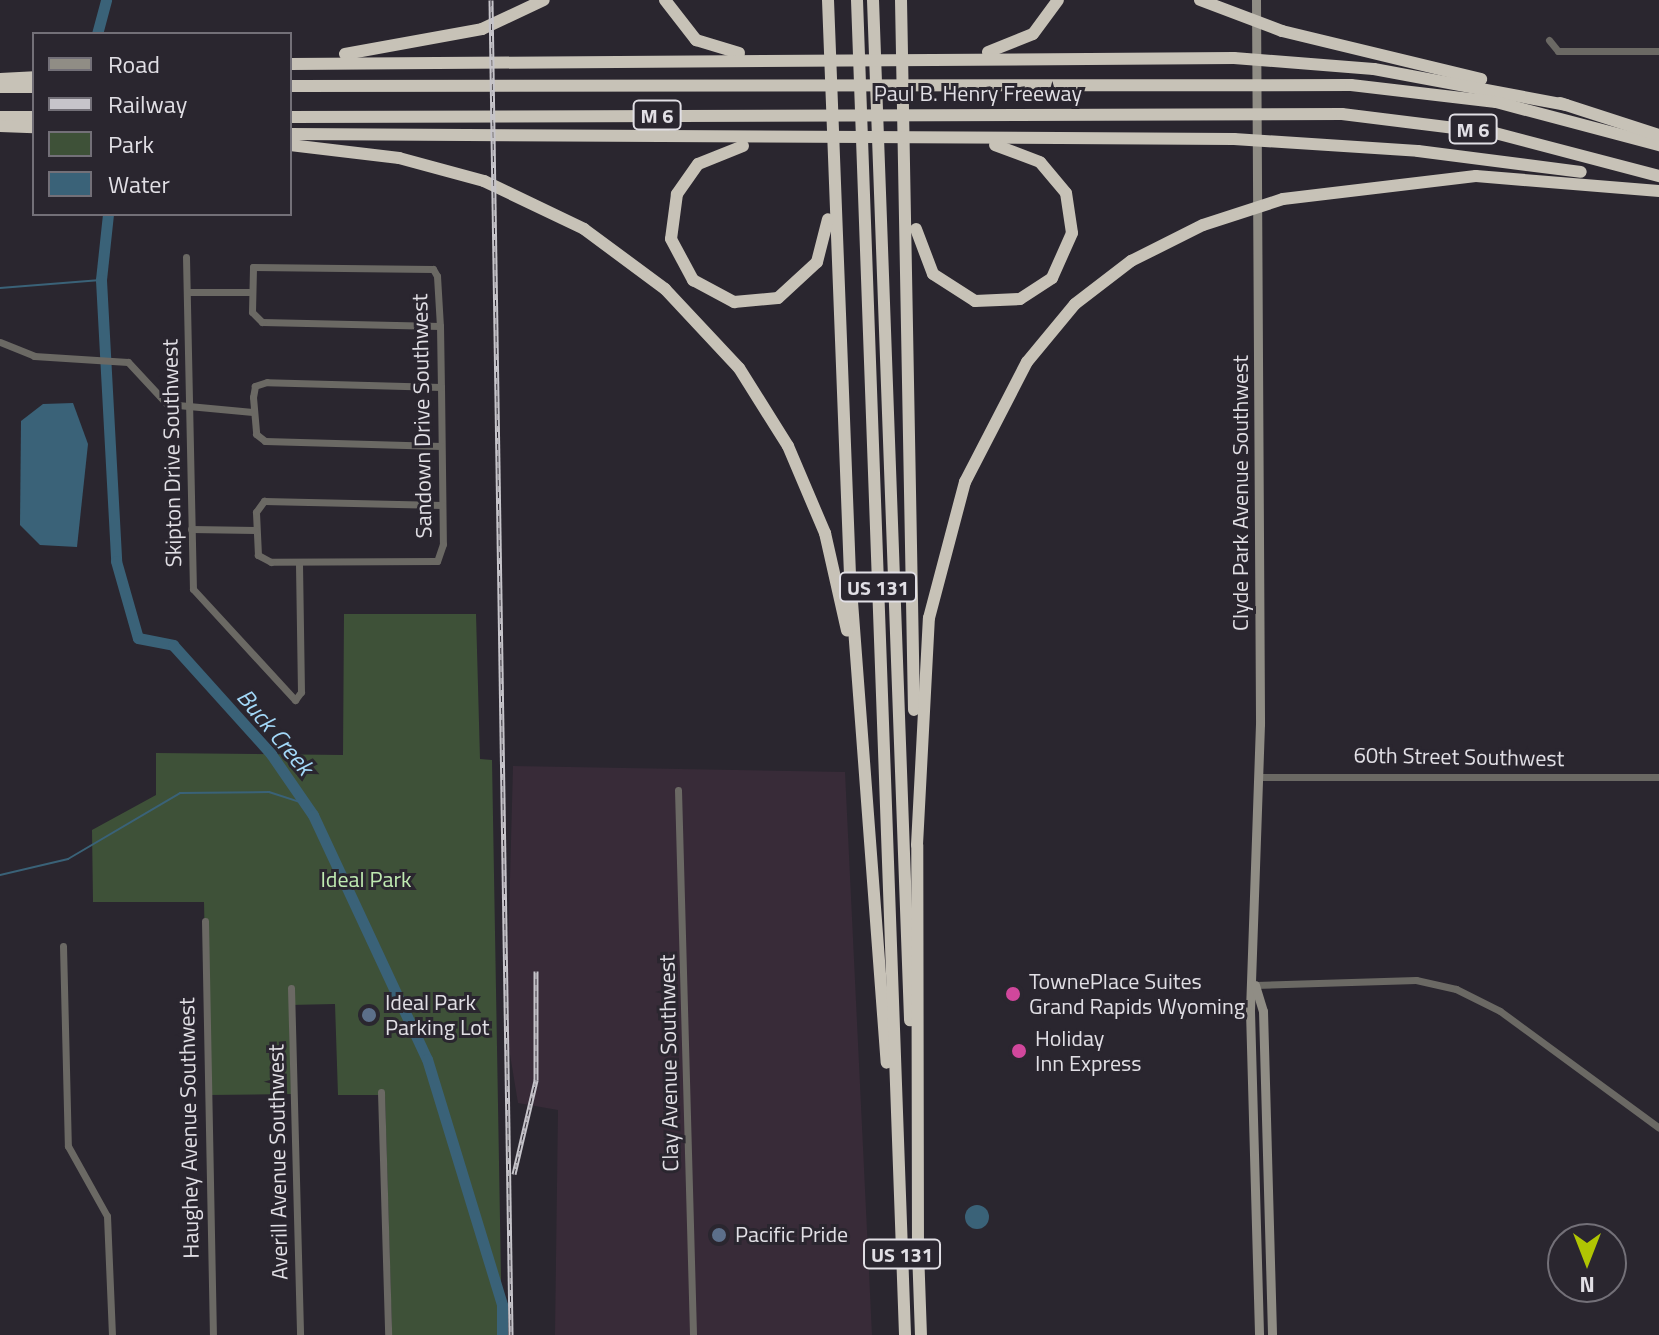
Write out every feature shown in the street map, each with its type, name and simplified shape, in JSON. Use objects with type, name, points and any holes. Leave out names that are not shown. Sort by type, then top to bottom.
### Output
[{"type":"highway","points":[[292,61],[394,49],[482,29],[544,0]]},
{"type":"highway","points":[[665,0],[686,33],[715,48],[810,58]]},
{"type":"highway","points":[[825,0],[863,745],[899,1174]]},
{"type":"highway","points":[[850,0],[860,96]]},
{"type":"highway","name":"US 131","points":[[857,0],[905,1335]]},
{"type":"highway","name":"US 131","points":[[875,0],[921,1335]]},
{"type":"highway","points":[[903,0],[917,845],[918,1258]]},
{"type":"highway","points":[[921,57],[1013,46],[1040,27],[1058,0]]},
{"type":"highway","points":[[1200,0],[1282,31],[1566,105],[1659,135]]},
{"type":"highway","points":[[292,61],[1234,58],[1282,60],[1421,76],[1566,105]]},
{"type":"highway","points":[[2,83],[32,77]]},
{"type":"highway","points":[[2,83],[32,87]]},
{"type":"highway","name":"Paul B. Henry Freeway","points":[[292,86],[1283,83],[1461,97],[1659,145]]},
{"type":"highway","name":"Paul B. Henry Freeway","points":[[292,117],[1283,113],[1455,126],[1659,176]]},
{"type":"highway","points":[[2,122],[32,117]]},
{"type":"highway","points":[[2,122],[32,127]]},
{"type":"highway","points":[[292,134],[484,140],[1283,141],[1472,157],[1659,190]]},
{"type":"highway","points":[[908,157],[919,247],[941,282],[993,304],[1026,296],[1052,278],[1073,224],[1053,174],[1009,148],[923,141]]},
{"type":"highway","points":[[813,142],[728,149],[687,177],[672,209],[671,239],[701,287],[749,303],[799,285],[826,242],[832,156]]},
{"type":"highway","points":[[292,145],[399,158],[504,189],[574,223],[645,272],[715,339],[761,400],[804,479],[833,562],[863,745]]},
{"type":"highway","points":[[917,845],[929,618],[956,508],[991,425],[1045,338],[1091,290],[1151,249],[1235,213],[1283,199],[1476,176],[1659,190]]},
{"type":"main road","name":"Clyde Park Avenue Southwest","points":[[1256,0],[1259,777],[1251,866],[1259,1335]]},
{"type":"main road","name":"Clyde Park Avenue Southwest","points":[[1255,985],[1263,1011],[1272,1331]]},
{"type":"main road","points":[[1258,1311],[1272,1331]]},
{"type":"street","points":[[1549,40],[1558,51],[1659,51]]},
{"type":"street","name":"Skipton Drive Southwest","points":[[186,257],[191,529],[196,599],[284,695],[298,700],[299,563]]},
{"type":"street","name":"Sandown Drive Southwest","points":[[252,292],[253,267],[264,263],[433,269],[440,326],[441,387],[442,505],[437,561],[299,563]]},
{"type":"street","points":[[187,292],[252,292],[255,319],[262,322],[440,326]]},
{"type":"street","points":[[0,342],[34,356],[120,360],[158,399],[190,409],[253,412]]},
{"type":"street","points":[[441,387],[260,383],[253,412],[265,441],[441,446]]},
{"type":"street","points":[[299,563],[262,559],[255,530],[264,501],[442,505]]},
{"type":"street","points":[[191,529],[255,530]]},
{"type":"street","name":"60th Street Southwest","points":[[1259,777],[1659,777]]},
{"type":"street","name":"Clay Avenue Southwest","points":[[678,790],[693,1335]]},
{"type":"street","name":"Haughey Avenue Southwest","points":[[205,921],[213,1335]]},
{"type":"street","points":[[63,946],[68,1146],[107,1216],[112,1335]]},
{"type":"street","points":[[1255,985],[1416,980],[1456,989],[1500,1011],[1659,1128]]},
{"type":"street","name":"Averill Avenue Southwest","points":[[291,988],[300,1335]]},
{"type":"street","points":[[381,1092],[388,1335]]},
{"type":"shaded area","points":[[513,766],[845,772],[872,1335],[555,1335],[558,1110],[518,1103],[506,1030]]},
{"type":"green space","name":"Ideal Park","points":[[344,614],[476,614],[480,759],[492,760],[502,1335],[392,1335],[385,1095],[338,1095],[335,1004],[289,1005],[291,1094],[208,1095],[204,902],[93,902],[92,830],[156,795],[156,753],[343,755]]},
{"type":"water","points":[[73,403],[88,444],[77,547],[40,545],[20,525],[21,421],[43,404]]},
{"type":"water","points":[[977,1205],[986,1208],[989,1217],[986,1226],[977,1229],[968,1226],[965,1217],[968,1208]]},
{"type":"waterway","name":"Buck Creek","points":[[98,32],[106,0]]},
{"type":"waterway","name":"Buck Creek","points":[[108,216],[101,280],[116,561],[138,638],[173,645],[271,754],[313,815],[427,1059],[502,1305],[502,1335]]},
{"type":"waterway","points":[[0,288],[101,280]]},
{"type":"waterway","points":[[0,875],[68,859],[180,793],[269,792],[303,803]]},
{"type":"railway","points":[[491,0],[511,1335]]},
{"type":"railway","points":[[514,1174],[536,1080],[536,971]]},
{"type":"place","name":"TownePlace Suites Grand Rapids Wyoming","points":[[1013,994]]},
{"type":"place","name":"Ideal Park Parking Lot","points":[[369,1015]]},
{"type":"place","name":"Holiday Inn Express","points":[[1019,1051]]},
{"type":"place","name":"Pacific Pride","points":[[719,1235]]}]
